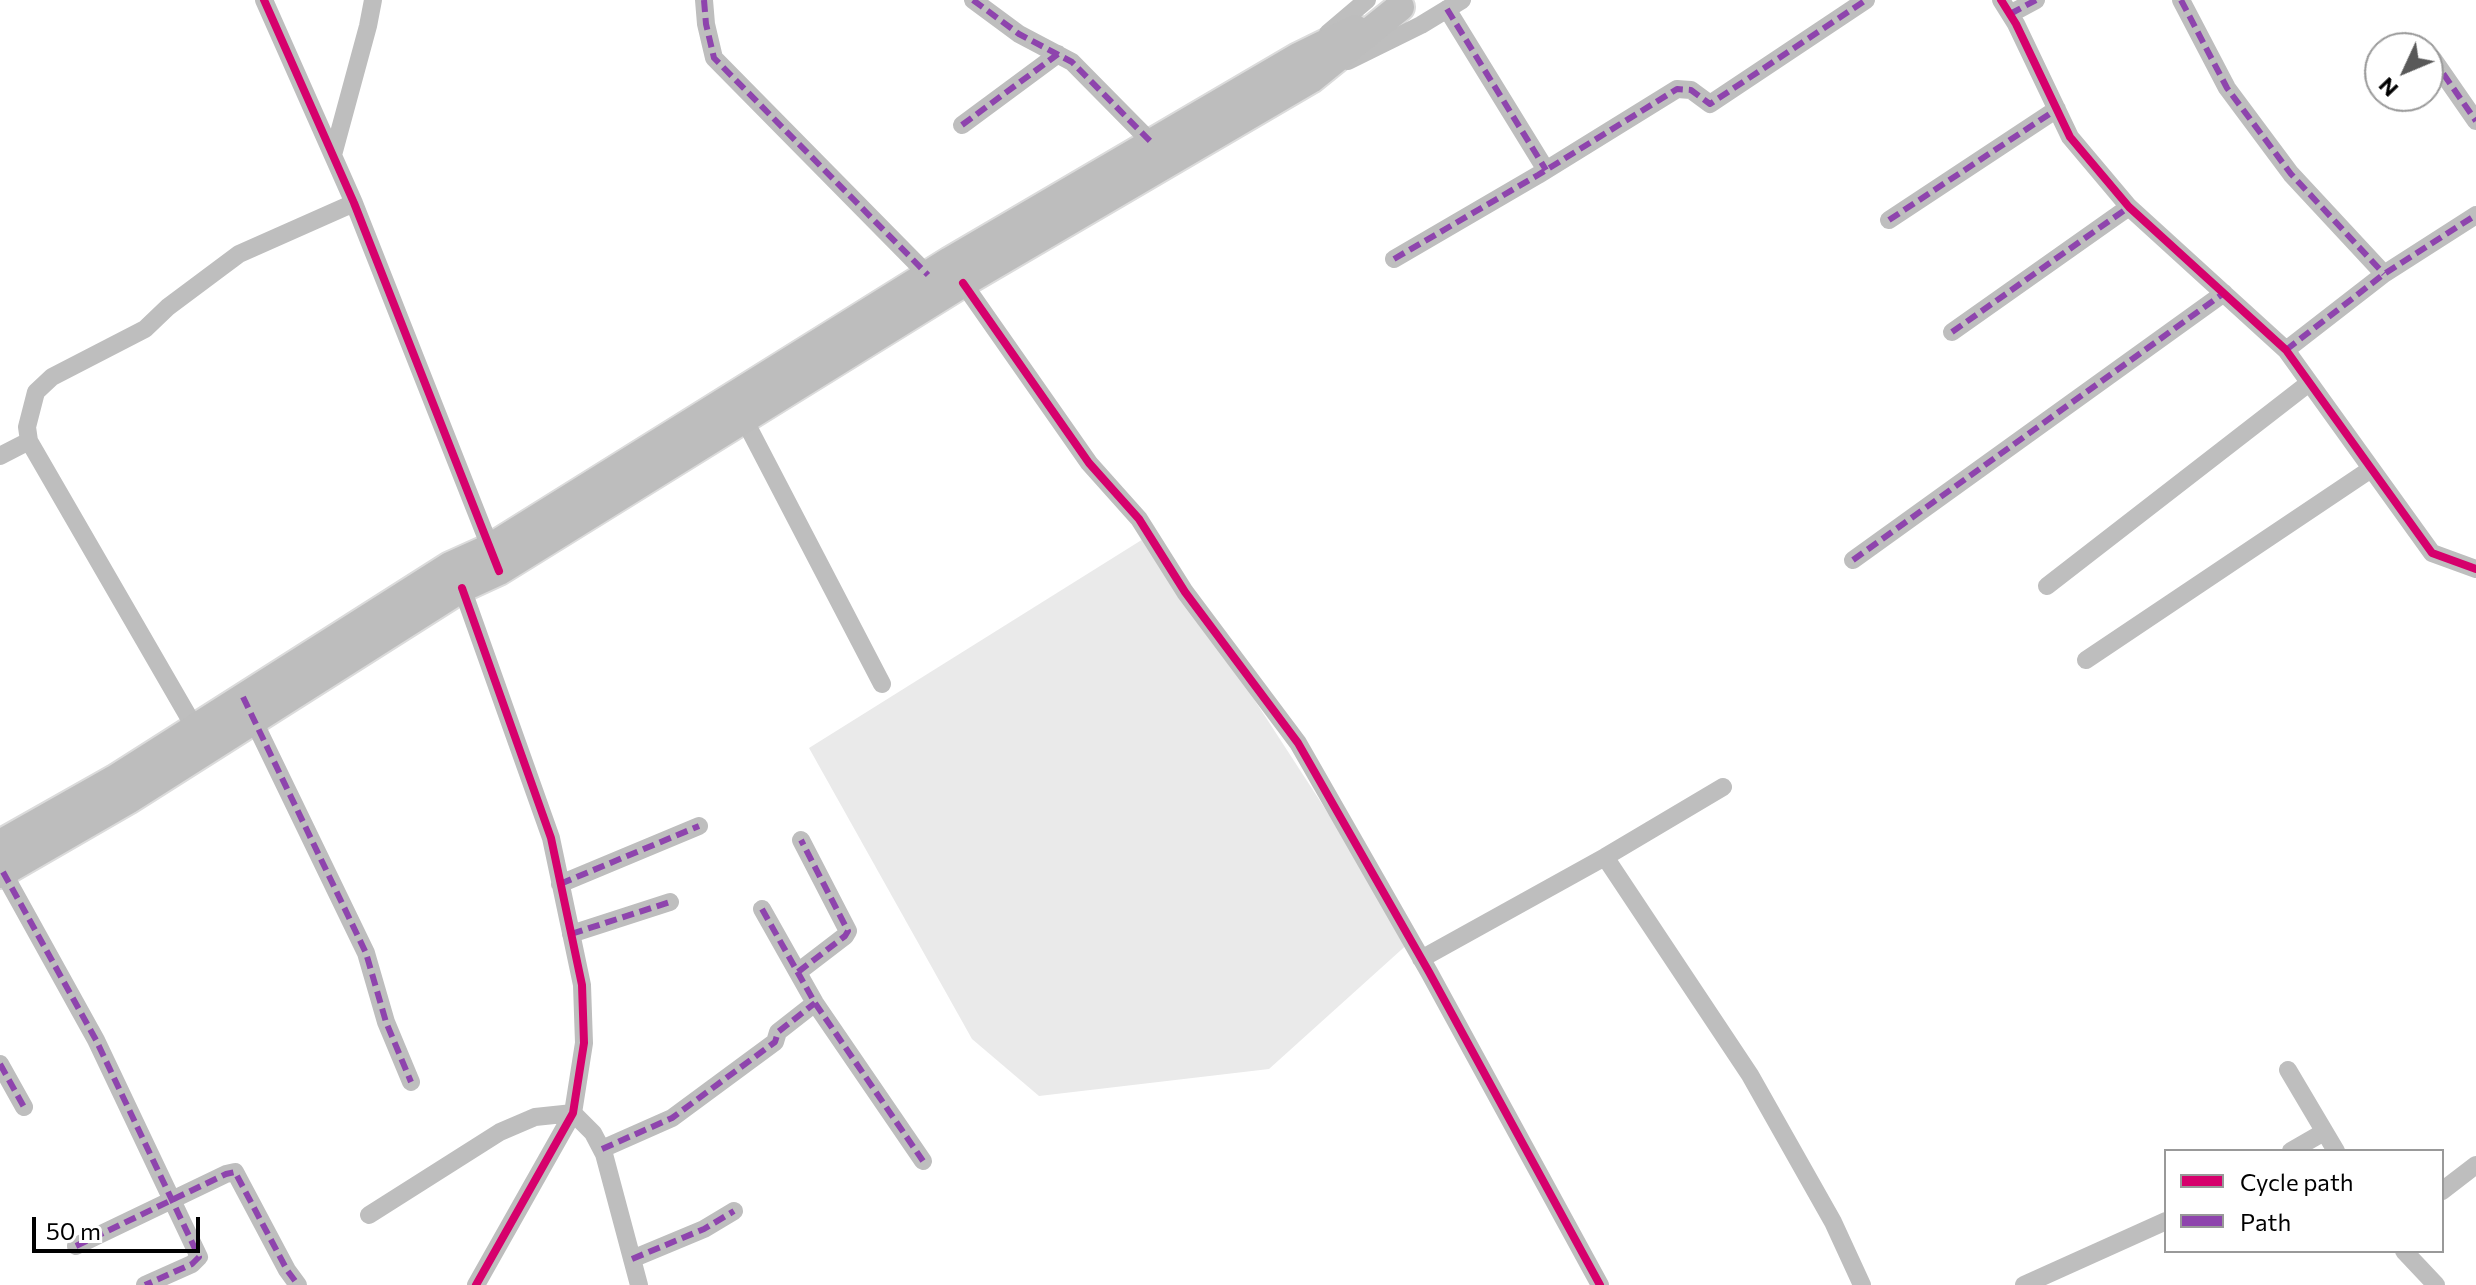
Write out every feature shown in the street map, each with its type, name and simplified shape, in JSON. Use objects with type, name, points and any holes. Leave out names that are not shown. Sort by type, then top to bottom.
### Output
[{"type":"main road","points":[[1,863],[128,800],[248,709],[450,566],[494,559],[744,419],[1406,4]]},
{"type":"main road","points":[[1,863],[115,779],[195,728],[248,709],[462,588],[494,559],[928,275],[1152,143],[1304,68]]},
{"type":"street","points":[[264,0],[354,203],[494,559]]},
{"type":"street","points":[[333,155],[373,0]]},
{"type":"street","points":[[704,0],[714,58],[928,275]]},
{"type":"street","points":[[973,0],[1019,34],[1072,62],[1152,143]]},
{"type":"street","points":[[1304,68],[1367,0]]},
{"type":"street","points":[[1394,259],[1677,89],[1691,90],[1710,104],[1866,0]]},
{"type":"street","points":[[2036,0],[2006,7],[2070,137],[2129,207],[2286,350],[2432,553],[2476,569]]},
{"type":"street","points":[[2181,0],[2227,88],[2291,174],[2384,274]]},
{"type":"street","points":[[1304,68],[1421,25],[1454,4],[1546,170]]},
{"type":"street","points":[[962,125],[1058,54]]},
{"type":"street","points":[[2444,75],[2476,121]]},
{"type":"street","points":[[1889,220],[2057,109]]},
{"type":"street","points":[[195,728],[29,441],[27,427],[36,392],[52,377],[145,329],[168,307],[239,254],[354,203]]},
{"type":"street","points":[[1952,332],[2129,207]]},
{"type":"street","points":[[2286,350],[2384,274],[2476,215]]},
{"type":"street","points":[[963,283],[1089,463],[1139,519],[1185,592],[1298,743],[1600,1285]]},
{"type":"street","points":[[1853,560],[2224,293]]},
{"type":"street","points":[[2047,586],[2309,383]]},
{"type":"street","points":[[744,419],[882,684]]},
{"type":"street","points":[[0,456],[29,441]]},
{"type":"street","points":[[2086,660],[2371,469]]},
{"type":"street","points":[[462,588],[551,838],[582,985],[584,1043],[573,1113],[476,1285]]},
{"type":"street","points":[[248,709],[366,953],[386,1022],[411,1082]]},
{"type":"street","points":[[1421,959],[1605,857],[1723,787]]},
{"type":"street","points":[[560,884],[699,826]]},
{"type":"street","points":[[798,972],[848,931],[801,840]]},
{"type":"street","points":[[1605,857],[1750,1075],[1833,1222],[1862,1285]]},
{"type":"street","points":[[1,863],[96,1040],[199,1257],[192,1264],[145,1285]]},
{"type":"street","points":[[571,934],[670,902]]},
{"type":"street","points":[[762,909],[815,1003],[923,1161]]},
{"type":"street","points":[[602,1149],[672,1118],[775,1042],[778,1032],[815,1003]]},
{"type":"street","points":[[0,1064],[24,1107]]},
{"type":"street","points":[[2288,1070],[2335,1149]]},
{"type":"street","points":[[573,1113],[593,1133],[602,1149],[639,1285]]},
{"type":"street","points":[[369,1215],[500,1132],[535,1117],[573,1113]]},
{"type":"street","points":[[2294,1149],[2324,1132]]},
{"type":"street","points":[[2444,1189],[2476,1165]]},
{"type":"street","points":[[76,1246],[235,1172],[298,1285]]},
{"type":"street","points":[[632,1259],[704,1229],[734,1211]]},
{"type":"street","points":[[2024,1285],[2164,1222]]},
{"type":"street","points":[[2406,1253],[2436,1285]]},
{"type":"shaded area","points":[[1148,536],[1411,941],[1269,1069],[1039,1096],[972,1039],[809,748]]},
{"type":"marked path","points":[[704,0],[714,58],[928,275]]},
{"type":"marked path","points":[[973,0],[1019,34],[1072,62],[1152,143]]},
{"type":"marked path","points":[[1394,259],[1677,89],[1691,90],[1710,104],[1866,0]]},
{"type":"marked path","points":[[2010,14],[2036,0]]},
{"type":"marked path","points":[[2181,0],[2227,88],[2291,174],[2384,274]]},
{"type":"marked path","points":[[1447,9],[1546,170]]},
{"type":"marked path","points":[[962,125],[1058,54]]},
{"type":"marked path","points":[[2444,75],[2476,121]]},
{"type":"marked path","points":[[1889,220],[2057,109]]},
{"type":"marked path","points":[[1952,332],[2129,207]]},
{"type":"marked path","points":[[2286,350],[2384,274],[2476,215]]},
{"type":"marked path","points":[[1853,560],[2224,293]]},
{"type":"marked path","points":[[243,697],[366,953],[386,1022],[411,1082]]},
{"type":"marked path","points":[[560,884],[699,826]]},
{"type":"marked path","points":[[798,972],[848,931],[801,840]]},
{"type":"marked path","points":[[3,872],[96,1040],[199,1257],[192,1264],[145,1285]]},
{"type":"marked path","points":[[571,934],[670,902]]},
{"type":"marked path","points":[[762,909],[815,1003],[923,1161]]},
{"type":"marked path","points":[[602,1149],[672,1118],[775,1042],[778,1032],[815,1003]]},
{"type":"marked path","points":[[0,1064],[24,1107]]},
{"type":"marked path","points":[[76,1246],[235,1172],[298,1285]]},
{"type":"marked path","points":[[632,1259],[704,1229],[734,1211]]},
{"type":"cycle path","points":[[264,0],[354,203],[499,571]]},
{"type":"cycle path","points":[[2001,0],[2016,24],[2070,137],[2129,207],[2286,350],[2432,553],[2476,569]]},
{"type":"cycle path","points":[[963,283],[1089,463],[1139,519],[1185,592],[1298,743],[1429,972],[1600,1285]]},
{"type":"cycle path","points":[[462,588],[551,838],[582,985],[584,1043],[573,1113],[476,1285]]}]
